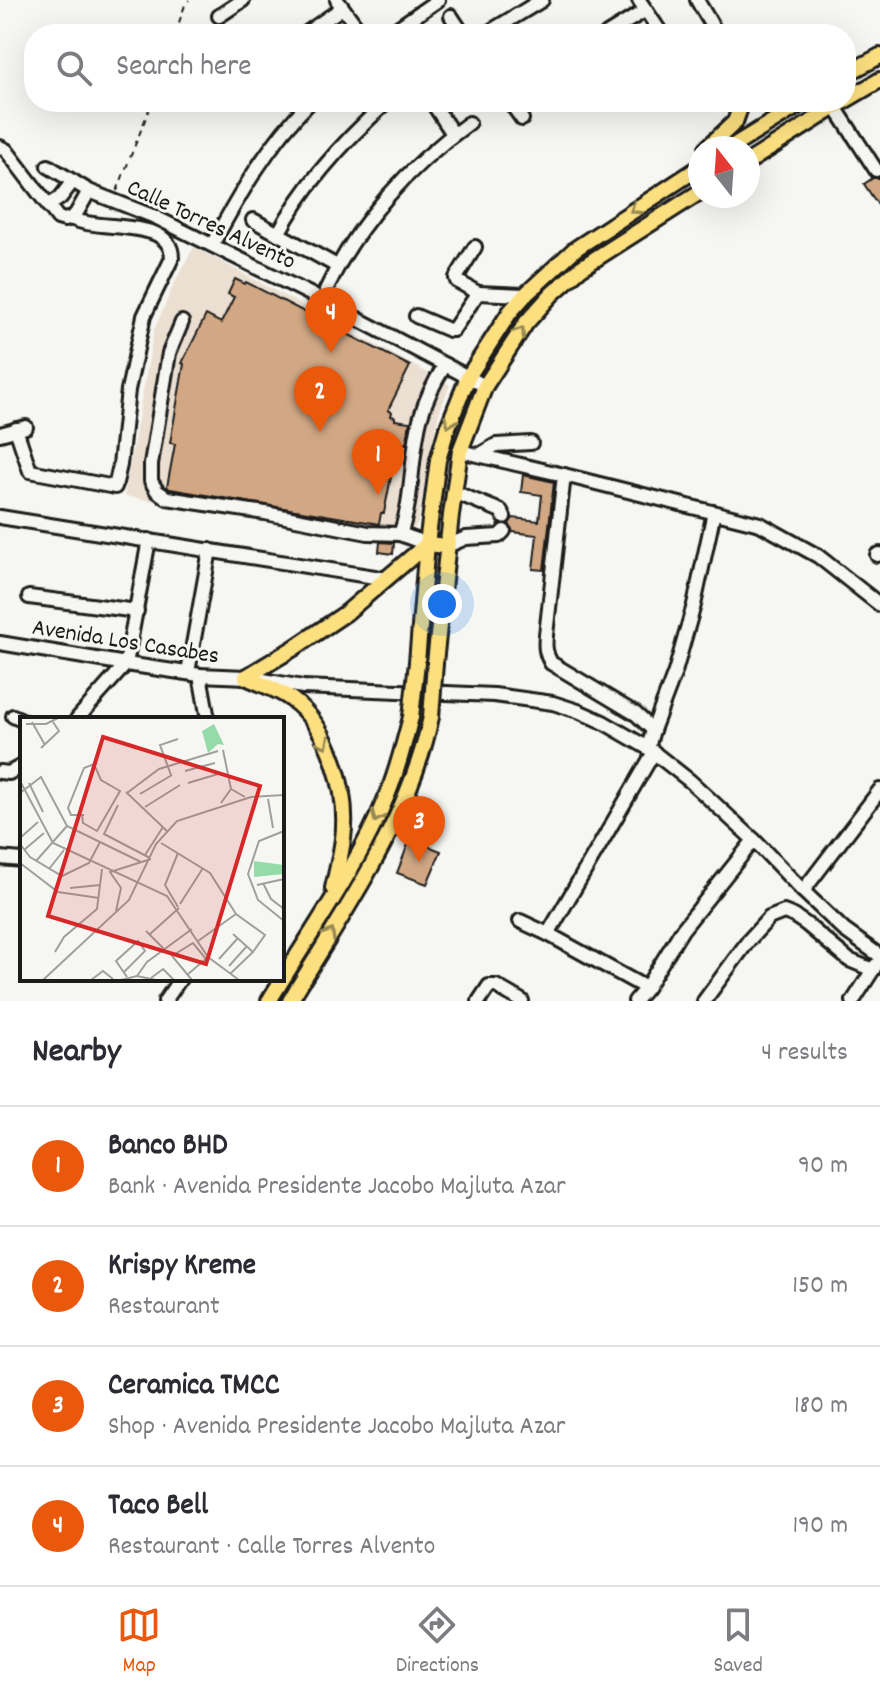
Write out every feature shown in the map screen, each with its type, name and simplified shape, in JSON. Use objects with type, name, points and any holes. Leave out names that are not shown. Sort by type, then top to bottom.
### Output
[{"type":"main road","points":[[856,68],[880,56]]},
{"type":"main road","points":[[856,95],[880,80]]},
{"type":"main road","points":[[720,136],[735,122],[738,112]]},
{"type":"main road","points":[[749,136],[788,112]]},
{"type":"main road","points":[[760,154],[828,112]]},
{"type":"main road","points":[[662,190],[688,165]]},
{"type":"main road","points":[[284,976],[371,830],[401,757],[411,717],[438,460],[468,377],[510,312],[525,295],[575,249],[688,174]]},
{"type":"main road","points":[[290,1001],[363,880],[404,803],[424,745],[431,717],[447,546],[460,451],[485,386],[526,323],[552,294],[581,268],[688,200]]},
{"type":"main road","points":[[246,677],[325,629],[427,544],[447,546]]},
{"type":"main road","points":[[246,677],[290,698],[309,716],[326,743],[340,780],[343,837],[330,900]]},
{"type":"main road","points":[[269,1001],[281,981]]},
{"type":"street","points":[[219,16],[243,0]]},
{"type":"street","points":[[403,24],[438,0]]},
{"type":"street","points":[[502,24],[541,0]]},
{"type":"street","points":[[697,0],[711,24]]},
{"type":"street","points":[[316,24],[339,4],[354,24]]},
{"type":"street","points":[[619,24],[642,5],[655,24]]},
{"type":"street","points":[[451,16],[456,24]]},
{"type":"street","points":[[212,245],[260,164],[299,112]]},
{"type":"street","points":[[278,234],[298,198],[377,112]]},
{"type":"street","points":[[439,112],[453,134]]},
{"type":"street","points":[[517,112],[522,119]]},
{"type":"street","points":[[847,112],[876,170]]},
{"type":"street","points":[[326,290],[337,266],[384,199],[410,171],[469,123]]},
{"type":"street","points":[[0,147],[6,150],[58,218],[65,220],[76,214],[89,191]]},
{"type":"street","name":"Calle Torres Alvento","points":[[48,166],[89,191],[155,217],[212,245],[485,386]]},
{"type":"street","points":[[48,206],[60,198],[73,181]]},
{"type":"street","points":[[0,434],[21,428],[30,471],[115,487],[128,390],[144,316],[172,258],[172,249],[156,232],[95,226],[71,218]]},
{"type":"street","points":[[253,220],[337,266]]},
{"type":"street","points":[[475,247],[456,278],[478,293],[525,295]]},
{"type":"street","points":[[416,316],[453,330],[478,293]]},
{"type":"street","points":[[182,322],[169,353],[151,464],[151,481],[157,491],[167,498],[368,533],[400,534],[427,544]]},
{"type":"street","points":[[400,534],[408,509],[420,419],[433,385],[445,365]]},
{"type":"street","points":[[479,455],[496,445],[531,443]]},
{"type":"street","points":[[460,451],[760,524],[818,556],[880,605]]},
{"type":"street","points":[[564,475],[546,635],[547,657],[551,663],[636,714],[653,730]]},
{"type":"street","points":[[454,492],[501,511],[504,517]]},
{"type":"street","points":[[548,934],[651,750],[653,730],[675,672],[694,605],[714,512]]},
{"type":"street","points":[[0,517],[387,579]]},
{"type":"street","points":[[447,546],[466,538],[499,536],[504,531]]},
{"type":"street","points":[[79,717],[126,664],[149,540]]},
{"type":"street","points":[[207,717],[194,674],[210,550]]},
{"type":"street","points":[[29,597],[137,611]]},
{"type":"street","name":"Avenida Los Casabes","points":[[0,643],[194,674],[246,677],[303,687],[494,695],[553,703],[603,722],[651,750],[690,781],[878,962]]},
{"type":"street","points":[[0,772],[9,773],[20,767]]},
{"type":"street","points":[[803,891],[880,790]]},
{"type":"street","points":[[635,1001],[682,930],[754,840]]},
{"type":"street","points":[[0,858],[20,860]]},
{"type":"street","points":[[704,1001],[759,929],[769,918],[784,912],[794,916],[849,960],[878,962],[853,1001]]},
{"type":"street","points":[[520,921],[646,988]]},
{"type":"street","points":[[165,1001],[179,981]]},
{"type":"street","points":[[479,1001],[489,986],[496,986],[522,1001]]},
{"type":"path","points":[[178,24],[189,0]]},
{"type":"path","points":[[114,200],[148,112]]},
{"type":"shaded area","points":[[194,247],[450,385],[439,413],[418,523],[403,545],[124,496],[154,330]]},
{"type":"building","points":[[873,178],[880,178],[880,208],[864,184]]},
{"type":"building","points":[[235,279],[410,366],[388,410],[395,420],[410,422],[406,444],[391,441],[389,451],[381,453],[379,470],[392,472],[379,524],[167,487],[175,444],[170,443],[182,363],[206,315],[221,323],[234,297],[228,294]]},
{"type":"building","points":[[523,475],[554,482],[544,570],[533,569],[537,535],[513,532],[509,524],[513,518],[539,521],[542,495],[521,492]]},
{"type":"building","points":[[380,542],[394,543],[393,554],[379,552]]},
{"type":"building","points":[[410,839],[441,851],[427,884],[397,873]]},
{"type":"place","name":"Taco Bell","points":[[331,353]]},
{"type":"place","name":"Krispy Kreme","points":[[320,432]]},
{"type":"place","name":"Banco BHD","points":[[378,495]]},
{"type":"place","name":"Ceramica TMCC","points":[[419,862]]}]
